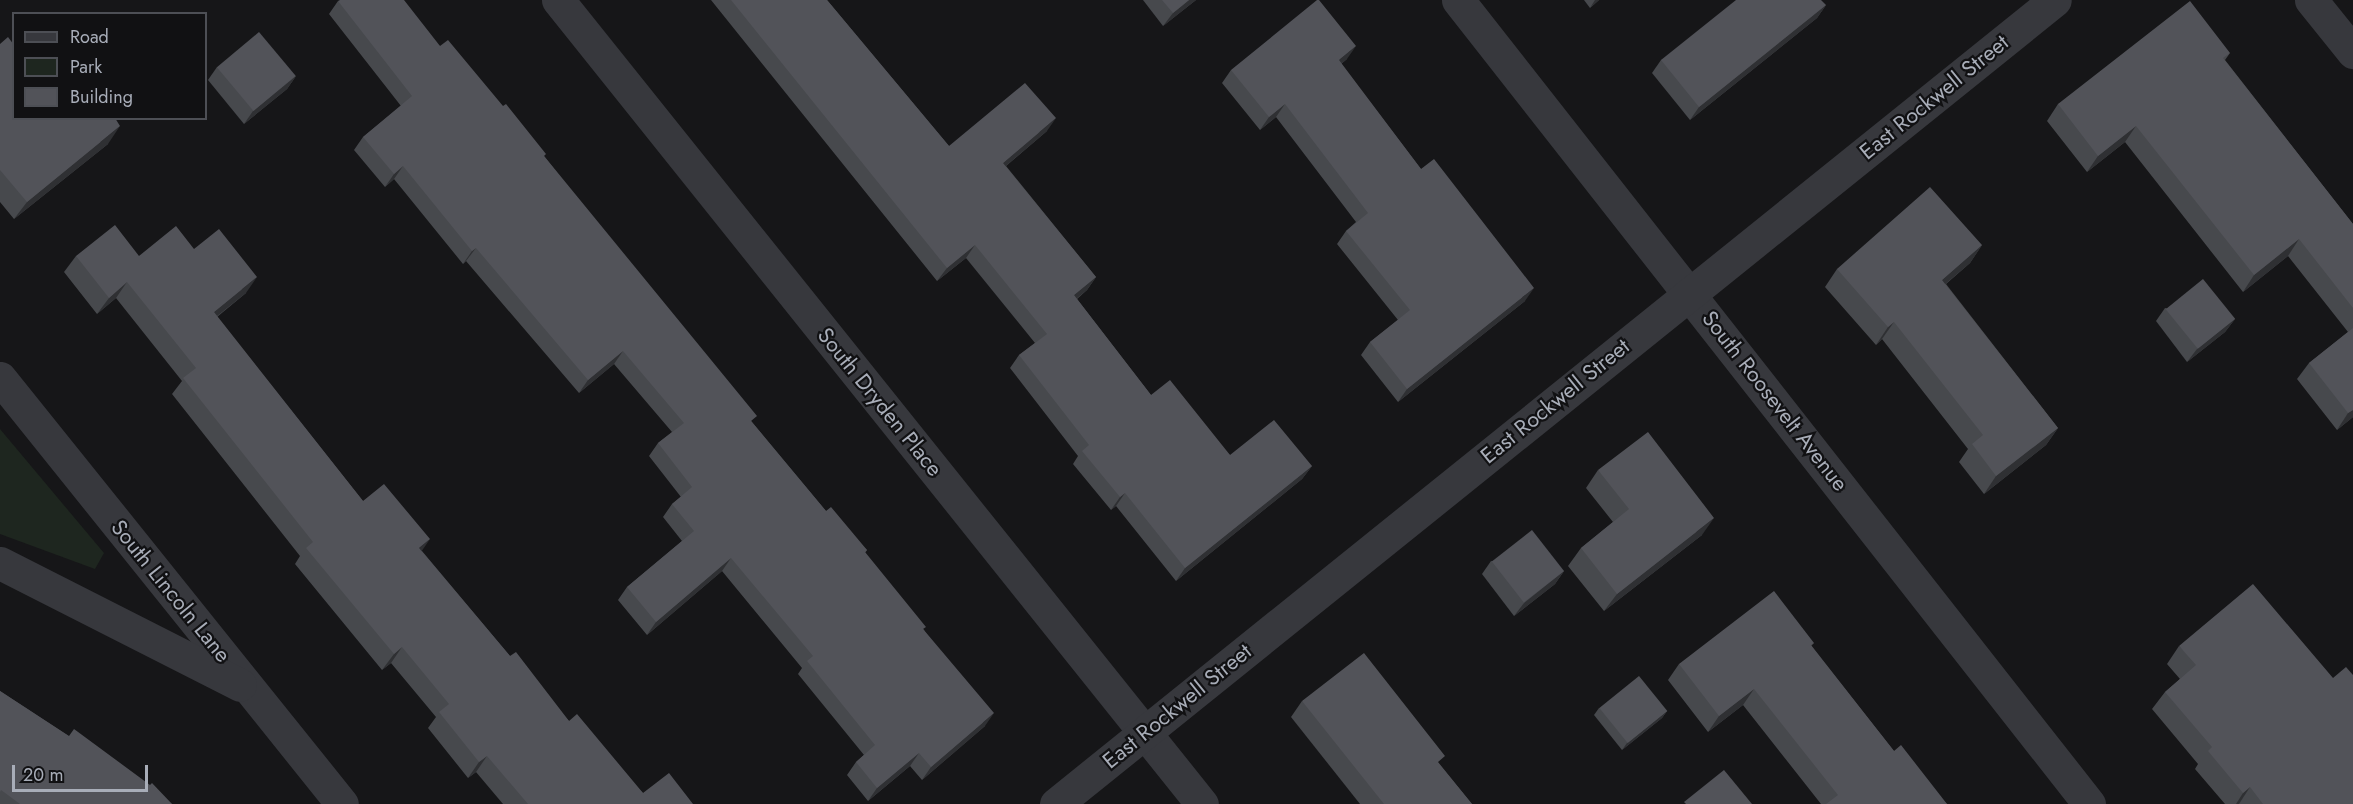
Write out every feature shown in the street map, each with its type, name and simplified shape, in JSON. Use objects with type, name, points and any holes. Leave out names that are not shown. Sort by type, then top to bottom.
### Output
[{"type":"street","name":"South Dryden Place","points":[[558,0],[1202,804]]},
{"type":"street","name":"South Roosevelt Avenue","points":[[1458,0],[1691,292],[2089,804]]},
{"type":"street","name":"East Rockwell Street","points":[[1056,804],[2055,0]]},
{"type":"street","points":[[2311,0],[2353,52]]},
{"type":"street","name":"South Lincoln Lane","points":[[0,378],[342,804]]},
{"type":"street","points":[[0,563],[252,691]]},
{"type":"green space","points":[[0,429],[104,553],[95,569],[0,534]]},
{"type":"building","points":[[404,0],[440,46],[448,40],[503,106],[506,104],[546,154],[544,156],[757,416],[751,421],[826,511],[831,507],[867,550],[865,552],[926,627],[923,629],[994,713],[931,767],[919,753],[877,788],[856,762],[875,745],[807,661],[813,656],[731,558],[656,622],[627,587],[694,531],[672,504],[692,487],[658,443],[684,423],[623,351],[588,380],[476,248],[472,251],[403,166],[394,174],[363,137],[412,96],[338,1]]},
{"type":"building","points":[[731,0],[827,0],[949,146],[1025,83],[1056,118],[1003,163],[1096,277],[1074,295],[1151,395],[1170,380],[1230,455],[1274,420],[1312,466],[1185,568],[1125,493],[1120,497],[1082,451],[1089,445],[1019,355],[1047,334],[975,245],[947,268]]},
{"type":"building","points":[[1162,0],[1189,0],[1173,13]]},
{"type":"building","points":[[1317,0],[1356,46],[1339,60],[1421,169],[1434,159],[1534,288],[1407,389],[1370,342],[1410,310],[1346,231],[1368,213],[1285,104],[1269,117],[1231,70]]},
{"type":"building","points":[[1736,0],[1821,0],[1826,5],[1699,107],[1661,60]]},
{"type":"building","points":[[2190,1],[2230,53],[2223,58],[2353,224],[2353,308],[2299,239],[2254,275],[2136,126],[2098,156],[2058,104]]},
{"type":"building","points":[[259,32],[296,76],[254,111],[217,67]]},
{"type":"building","points":[[8,37],[12,42],[12,120],[116,120],[120,126],[27,202],[0,170],[0,44]]},
{"type":"building","points":[[1930,187],[1982,245],[1942,280],[2058,428],[1996,476],[1972,444],[1983,435],[1894,322],[1888,327],[1837,269]]},
{"type":"building","points":[[115,225],[139,256],[176,226],[194,249],[219,229],[257,277],[214,312],[363,501],[384,484],[430,539],[419,548],[510,656],[516,652],[569,721],[577,714],[643,793],[669,773],[693,804],[528,804],[487,756],[479,762],[439,712],[449,704],[402,647],[394,654],[306,548],[313,542],[183,378],[196,368],[127,282],[109,298],[76,256]]},
{"type":"building","points":[[2203,279],[2235,319],[2198,349],[2166,309]]},
{"type":"building","points":[[2353,328],[2353,410],[2348,413],[2309,363]]},
{"type":"building","points":[[1648,432],[1714,518],[1617,594],[1581,548],[1629,509],[1598,470]]},
{"type":"building","points":[[1532,530],[1564,571],[1524,602],[1492,561]]},
{"type":"building","points":[[2253,584],[2333,678],[2346,667],[2353,675],[2353,804],[2263,804],[2250,787],[2243,793],[2208,751],[2212,747],[2165,692],[2196,665],[2179,646]]},
{"type":"building","points":[[1774,591],[1814,643],[1811,645],[1894,751],[1901,745],[1947,804],[1826,804],[1838,795],[1754,689],[1719,716],[1679,664]]},
{"type":"building","points":[[1364,653],[1445,756],[1438,762],[1472,804],[1384,804],[1302,701]]},
{"type":"building","points":[[1639,676],[1667,711],[1628,743],[1599,708]]},
{"type":"building","points":[[0,691],[69,736],[74,729],[150,785],[152,783],[172,804],[20,804],[1,790],[0,792]]},
{"type":"building","points":[[1724,770],[1752,804],[1686,804],[1684,802]]}]
